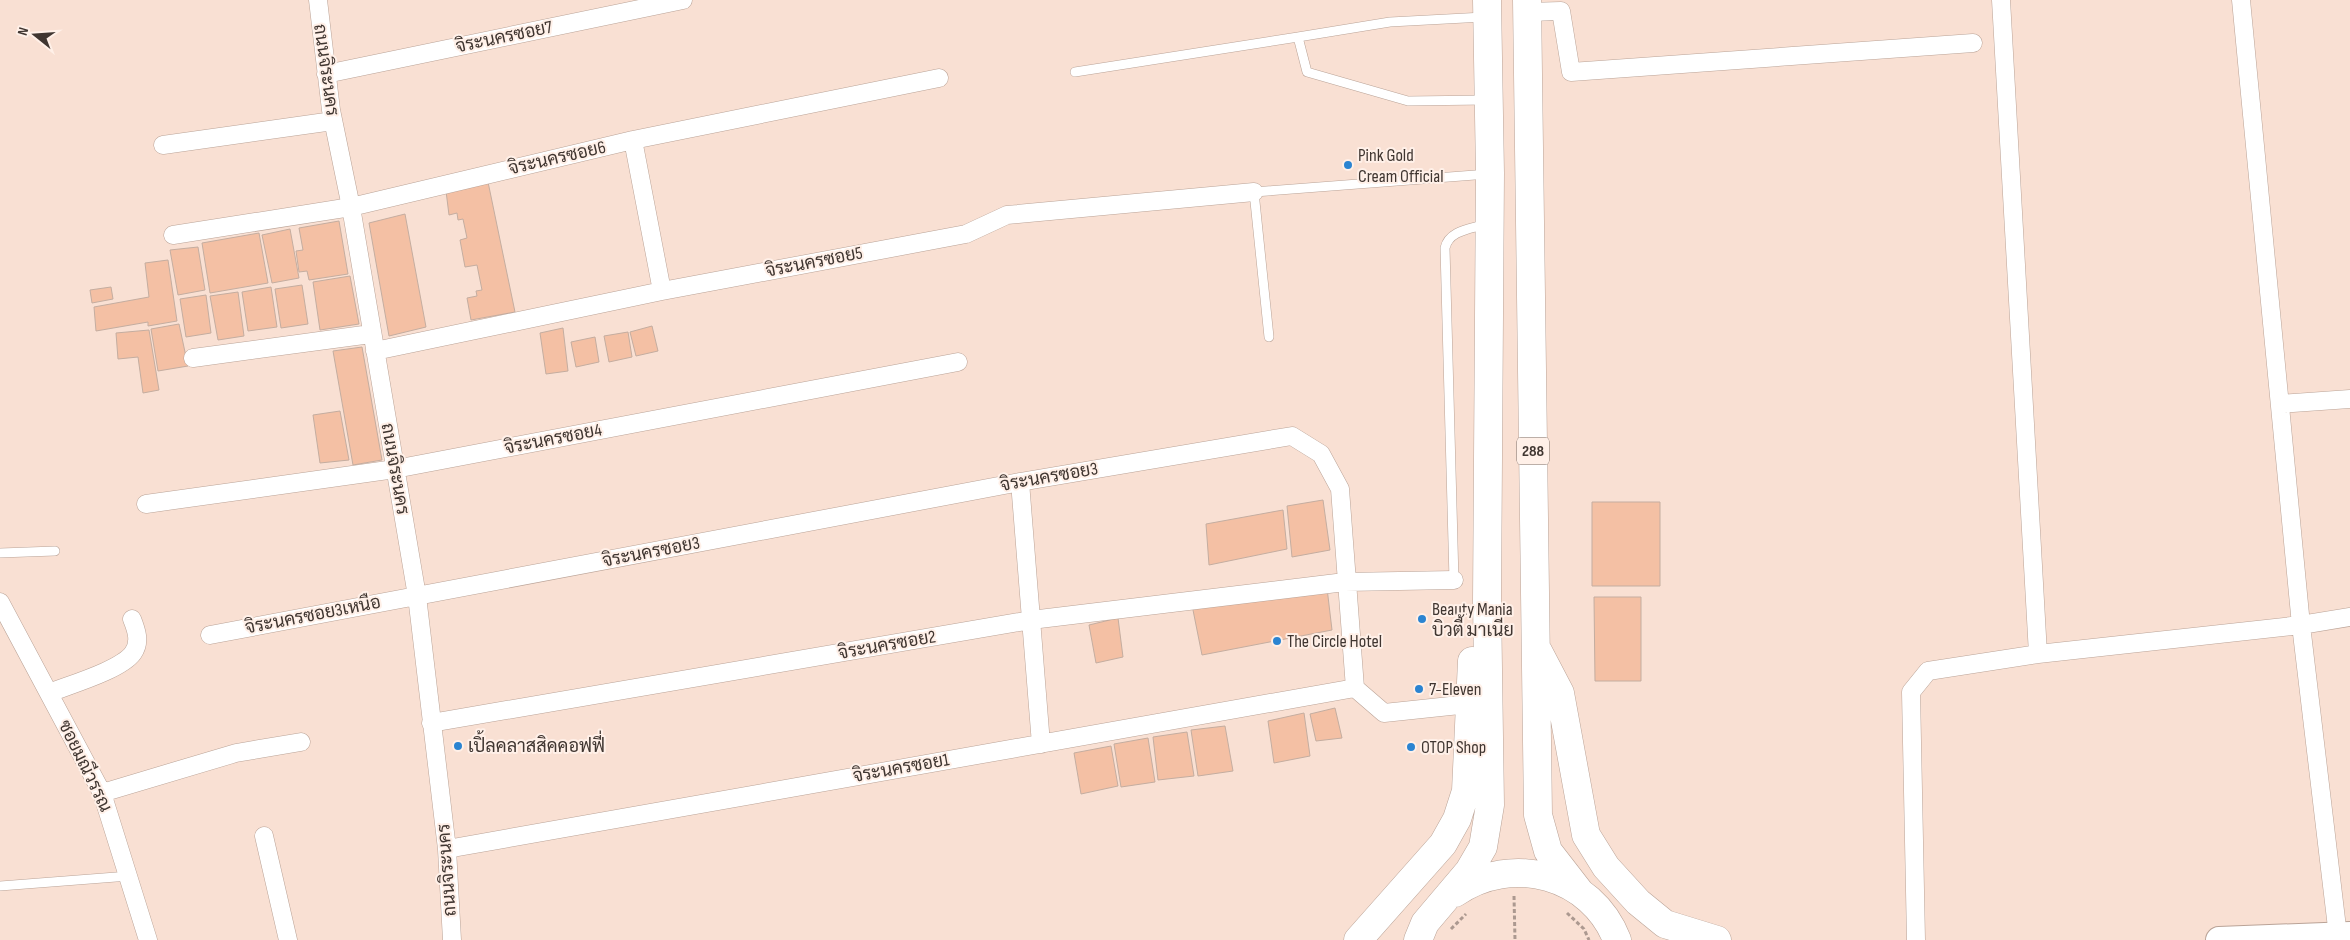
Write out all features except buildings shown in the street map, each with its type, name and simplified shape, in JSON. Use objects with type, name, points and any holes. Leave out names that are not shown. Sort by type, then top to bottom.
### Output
[{"type":"main road","name":"288","points":[[1527,6],[1538,815],[1548,851],[1572,901]]},
{"type":"main road","points":[[1425,934],[1444,901],[1469,871],[1483,847],[1490,805],[1487,601],[1490,173],[1487,9]]},
{"type":"main road","points":[[1358,940],[1444,844],[1456,818],[1466,791],[1471,667],[1487,601]]},
{"type":"main road","points":[[1536,648],[1560,693],[1586,835],[1606,867],[1638,902],[1665,924],[1717,940]]},
{"type":"main road","points":[[1444,901],[1468,884],[1495,874],[1524,872],[1553,878],[1572,901],[1598,907],[1611,937]]},
{"type":"main road","points":[[2219,940],[2344,936]]},
{"type":"street","name":"ถนนจิระนคร","points":[[318,0],[333,121],[351,207],[371,334],[417,596],[447,849],[452,940]]},
{"type":"street","name":"จิระนครซอย7","points":[[326,74],[683,0]]},
{"type":"street","points":[[2002,0],[2038,654]]},
{"type":"street","points":[[2241,0],[2301,625],[2344,936]]},
{"type":"street","points":[[1527,6],[1561,11],[1571,72],[1973,43]]},
{"type":"street","name":"จิระนครซอย6","points":[[174,235],[351,207],[633,140],[939,78]]},
{"type":"street","points":[[163,146],[333,121]]},
{"type":"street","points":[[633,140],[662,291]]},
{"type":"street","name":"จิระนครซอย5","points":[[375,351],[662,291],[966,234],[1007,215],[1254,192]]},
{"type":"street","points":[[193,358],[371,334]]},
{"type":"street","name":"จิระนครซอย4","points":[[146,504],[395,468],[958,362]]},
{"type":"street","points":[[2280,404],[2350,399]]},
{"type":"street","name":"จิระนครซอย3","points":[[417,596],[1020,482],[1292,436],[1321,454],[1340,489],[1345,582],[1355,688]]},
{"type":"street","points":[[1020,482],[1041,744]]},
{"type":"street","name":"จิระนครซอย2","points":[[432,723],[1031,620],[1345,582],[1454,580]]},
{"type":"street","name":"จิระนครซอย3เหนือ","points":[[210,635],[417,596]]},
{"type":"street","name":"ซอยมณีวรรณ","points":[[0,602],[102,793],[148,940]]},
{"type":"street","points":[[1916,940],[1911,692],[1928,671],[2038,654],[2301,625],[2350,617]]},
{"type":"street","points":[[49,693],[95,676],[133,653],[137,641],[132,619]]},
{"type":"street","points":[[1355,688],[1384,713],[1469,704]]},
{"type":"street","name":"จิระนครซอย1","points":[[447,849],[1355,688]]},
{"type":"street","points":[[102,793],[236,753],[301,742]]},
{"type":"street","points":[[264,836],[288,940]]},
{"type":"lane","points":[[1075,72],[1298,36],[1487,9]]},
{"type":"lane","points":[[1298,36],[1307,72],[1408,101],[1488,100]]},
{"type":"lane","points":[[1269,337],[1254,192],[1490,173]]},
{"type":"lane","points":[[1454,580],[1445,248],[1447,239],[1454,234],[1489,224]]},
{"type":"lane","points":[[0,553],[55,551]]},
{"type":"lane","points":[[0,886],[129,876]]},
{"type":"path","points":[[1514,896],[1515,940]]},
{"type":"path","points":[[1506,898],[1514,896],[1523,897]]},
{"type":"path","points":[[1572,901],[1584,929],[1611,937]]},
{"type":"path","points":[[1425,934],[1472,910]]},
{"type":"place","name":"Pink Gold Cream Official","points":[[1348,165]]},
{"type":"place","name":"Beauty Mania บิวตี้ มาเนีย","points":[[1422,619]]},
{"type":"place","name":"The Circle Hotel","points":[[1277,641]]},
{"type":"place","name":"7-Eleven","points":[[1419,689]]},
{"type":"place","name":"เปิ้ลคลาสสิคคอฟฟี่","points":[[458,746]]},
{"type":"place","name":"OTOP Shop","points":[[1411,747]]}]
